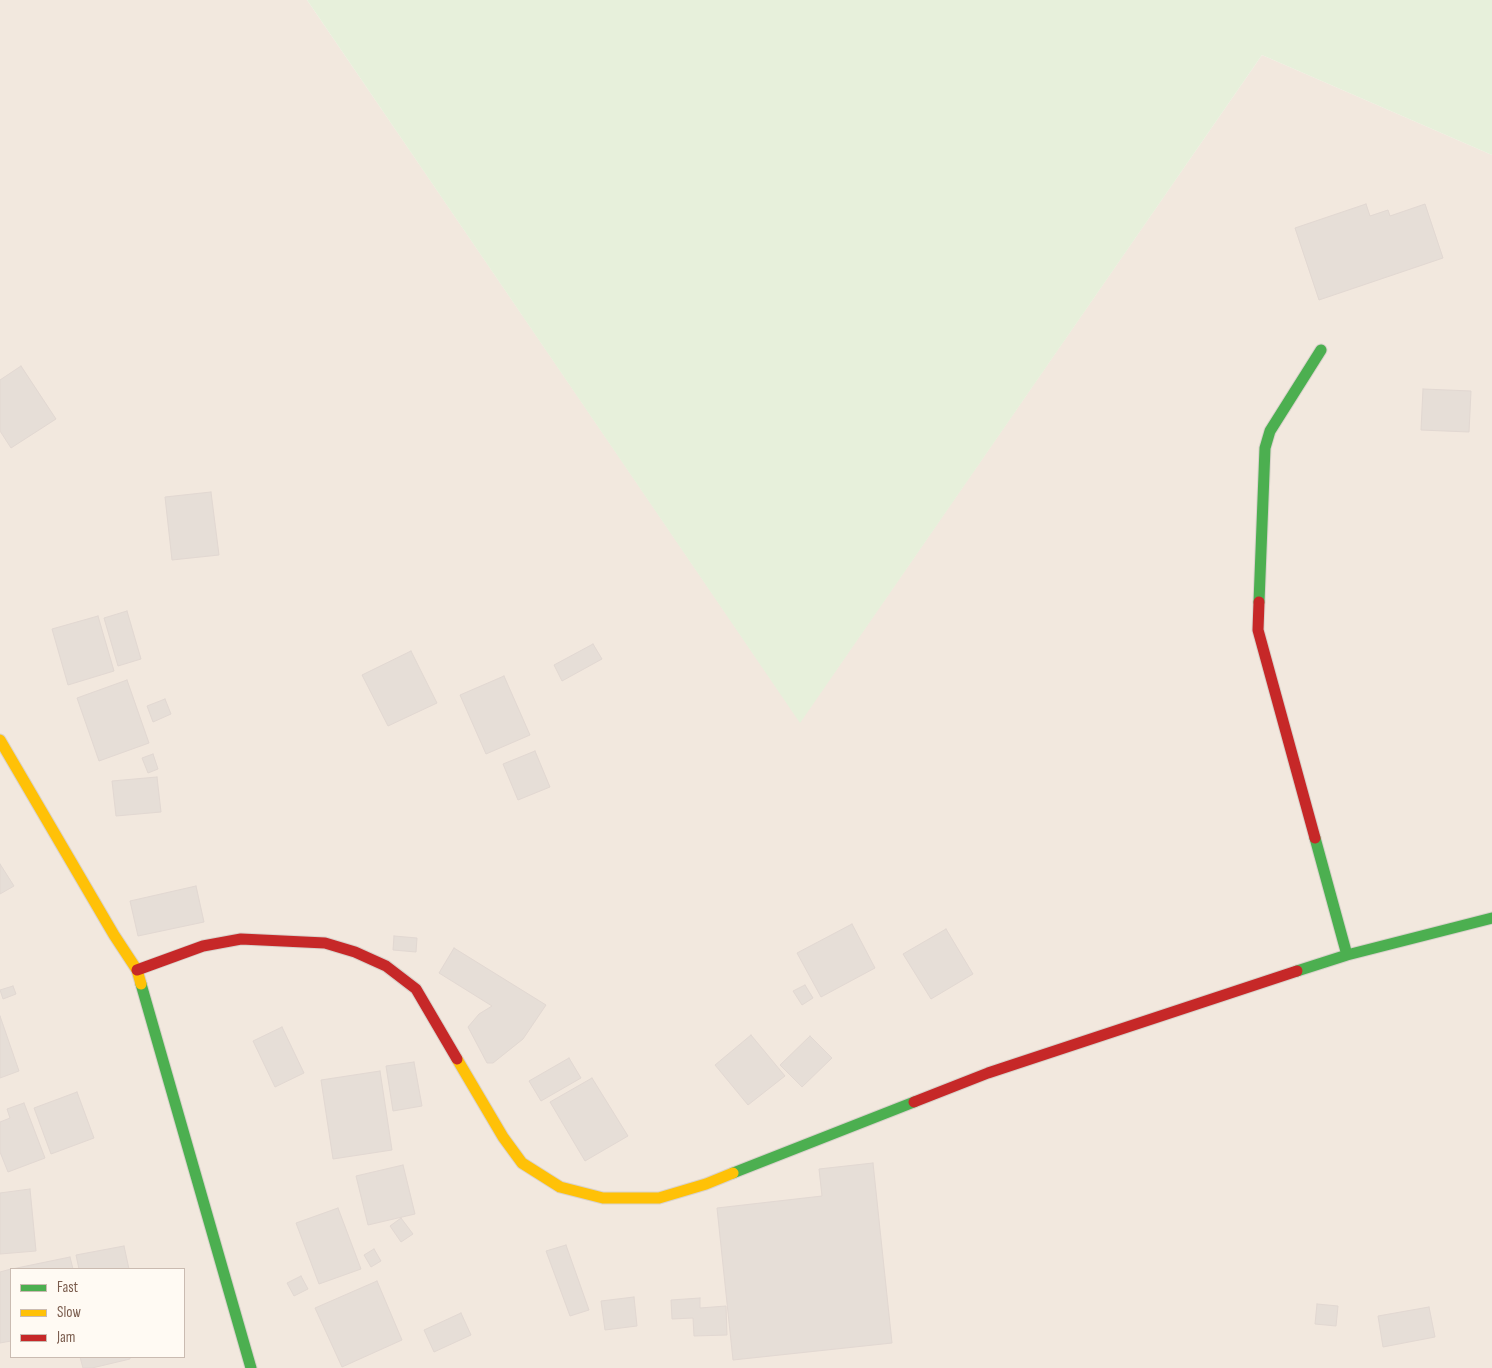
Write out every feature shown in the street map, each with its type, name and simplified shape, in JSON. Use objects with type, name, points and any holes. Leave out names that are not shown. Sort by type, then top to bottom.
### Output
[{"type":"street","points":[[1321,350],[1270,431],[1265,448],[1258,630],[1347,955]]},
{"type":"street","points":[[0,740],[114,935],[137,970],[251,1368]]},
{"type":"street","points":[[137,970],[203,946],[241,939],[325,943],[356,952],[386,966],[416,990],[503,1137],[522,1163],[560,1187],[603,1198],[659,1198],[706,1184],[988,1073],[1347,955],[1490,919]]},
{"type":"shaded area","points":[[0,0],[307,0],[800,722],[1262,55],[1492,155],[1492,1368],[0,1368]]},
{"type":"green space","points":[[307,0],[1492,0],[1492,155],[1262,55],[800,723]]},
{"type":"building","points":[[1366,204],[1370,216],[1388,210],[1390,216],[1425,204],[1443,258],[1319,300],[1295,228]]},
{"type":"building","points":[[21,366],[56,419],[11,448],[0,431],[0,380]]},
{"type":"building","points":[[1423,389],[1471,391],[1469,432],[1421,430]]},
{"type":"building","points":[[211,492],[219,555],[172,560],[165,497]]},
{"type":"building","points":[[127,611],[141,659],[118,666],[104,618]]},
{"type":"building","points":[[98,616],[114,671],[68,685],[52,629]]},
{"type":"building","points":[[593,644],[602,659],[562,681],[554,665]]},
{"type":"building","points":[[411,651],[437,703],[388,726],[362,675]]},
{"type":"building","points":[[504,676],[530,735],[486,754],[460,695]]},
{"type":"building","points":[[127,680],[149,743],[99,761],[77,698]]},
{"type":"building","points":[[165,699],[171,714],[153,722],[147,706]]},
{"type":"building","points":[[535,751],[550,787],[518,800],[503,764]]},
{"type":"building","points":[[153,754],[158,769],[148,773],[142,758]]},
{"type":"building","points":[[157,777],[161,812],[116,816],[112,781]]},
{"type":"building","points":[[0,864],[14,886],[0,894]]},
{"type":"building","points":[[196,886],[204,922],[138,936],[130,901]]},
{"type":"building","points":[[852,924],[875,968],[821,997],[797,953]]},
{"type":"building","points":[[946,929],[973,974],[931,999],[903,954]]},
{"type":"building","points":[[394,936],[417,938],[416,952],[393,950]]},
{"type":"building","points":[[454,948],[546,1005],[523,1039],[493,1063],[487,1063],[468,1027],[479,1014],[492,1006],[439,973]]},
{"type":"building","points":[[805,985],[813,998],[802,1005],[793,991]]},
{"type":"building","points":[[13,986],[16,994],[3,999],[0,990]]},
{"type":"building","points":[[0,1016],[19,1071],[0,1078]]},
{"type":"building","points":[[282,1027],[304,1073],[275,1087],[253,1041]]},
{"type":"building","points":[[751,1035],[785,1076],[748,1105],[715,1065]]},
{"type":"building","points":[[810,1036],[832,1058],[802,1087],[780,1065]]},
{"type":"building","points":[[569,1058],[581,1078],[541,1101],[529,1081]]},
{"type":"building","points":[[414,1062],[422,1106],[393,1111],[386,1066]]},
{"type":"building","points":[[380,1071],[392,1150],[333,1159],[321,1080]]},
{"type":"building","points":[[592,1078],[628,1136],[585,1161],[550,1102]]},
{"type":"building","points":[[77,1092],[94,1138],[51,1154],[34,1108]]},
{"type":"building","points":[[24,1103],[45,1158],[8,1172],[0,1152],[0,1122],[10,1118],[7,1109]]},
{"type":"building","points":[[873,1163],[892,1343],[733,1360],[717,1208],[822,1196],[819,1169]]},
{"type":"building","points":[[403,1165],[415,1214],[368,1225],[356,1176]]},
{"type":"building","points":[[30,1189],[36,1251],[0,1254],[0,1193]]},
{"type":"building","points":[[338,1208],[361,1269],[319,1284],[296,1223]]},
{"type":"building","points":[[401,1218],[413,1234],[401,1242],[390,1226]]},
{"type":"building","points":[[566,1245],[589,1310],[570,1316],[546,1251]]},
{"type":"building","points":[[124,1246],[129,1268],[79,1268],[76,1255]]},
{"type":"building","points":[[374,1249],[381,1261],[371,1267],[364,1255]]},
{"type":"building","points":[[70,1257],[73,1268],[17,1268]]},
{"type":"building","points":[[10,1269],[10,1341],[0,1343],[0,1272]]},
{"type":"building","points":[[301,1276],[308,1289],[294,1296],[287,1283]]},
{"type":"building","points":[[377,1281],[402,1340],[342,1367],[315,1308]]},
{"type":"building","points":[[634,1297],[637,1326],[605,1330],[601,1301]]},
{"type":"building","points":[[700,1298],[700,1308],[726,1306],[727,1335],[694,1336],[693,1318],[672,1319],[671,1300]]},
{"type":"building","points":[[1317,1304],[1338,1306],[1336,1326],[1315,1324]]},
{"type":"building","points":[[1429,1307],[1435,1337],[1383,1347],[1378,1316]]},
{"type":"building","points":[[461,1313],[471,1335],[434,1352],[424,1330]]},
{"type":"building","points":[[80,1358],[130,1358],[92,1368],[83,1368]]},
{"type":"traffic: fast","points":[[1259,602],[1265,448],[1270,431],[1321,350]]},
{"type":"traffic: fast","points":[[1315,838],[1347,955]]},
{"type":"traffic: fast","points":[[1297,971],[1347,955],[1492,918]]},
{"type":"traffic: fast","points":[[141,984],[251,1368]]},
{"type":"traffic: fast","points":[[733,1173],[914,1102]]},
{"type":"traffic: slow","points":[[0,740],[114,935],[137,970],[141,984]]},
{"type":"traffic: slow","points":[[457,1059],[503,1137],[522,1163],[560,1187],[603,1198],[659,1198],[706,1184],[733,1173]]},
{"type":"traffic: jam","points":[[1259,602],[1258,630],[1315,838]]},
{"type":"traffic: jam","points":[[137,970],[203,946],[241,939],[325,943],[355,952],[386,966],[416,989],[457,1059]]},
{"type":"traffic: jam","points":[[914,1102],[988,1073],[1297,971]]}]
